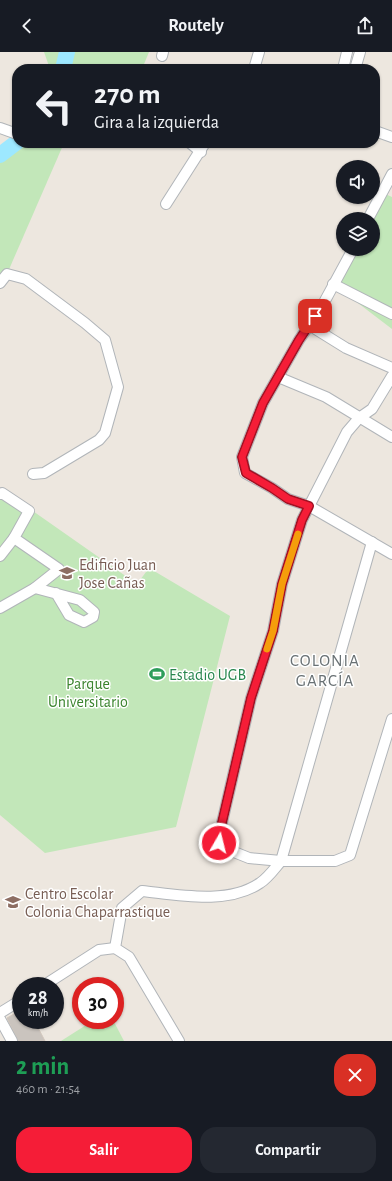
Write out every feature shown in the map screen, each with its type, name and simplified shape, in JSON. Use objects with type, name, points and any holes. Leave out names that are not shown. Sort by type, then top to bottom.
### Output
[{"type":"street","points":[[255,64],[259,52]]},
{"type":"street","points":[[344,64],[347,52]]},
{"type":"street","points":[[356,64],[360,52]]},
{"type":"street","points":[[0,128],[12,133]]},
{"type":"street","points":[[380,133],[392,137]]},
{"type":"street","points":[[196,148],[201,152]]},
{"type":"street","points":[[166,204],[203,148]]},
{"type":"street","points":[[374,212],[388,195],[392,174]]},
{"type":"street","points":[[349,256],[320,308],[299,340],[263,403],[242,457],[246,473],[288,499],[309,506],[392,554]]},
{"type":"street","points":[[0,282],[6,274],[26,279],[85,322],[105,340],[118,387],[105,433],[100,440],[44,473],[33,474]]},
{"type":"street","points":[[333,284],[392,314]]},
{"type":"street","points":[[309,325],[346,348],[392,368]]},
{"type":"street","points":[[392,376],[372,409],[359,418],[348,432],[302,520],[282,584],[273,631],[251,698],[221,827],[219,843],[234,852],[249,858],[282,861],[335,861],[350,855],[392,720]]},
{"type":"street","points":[[278,377],[326,397],[392,437]]},
{"type":"street","points":[[0,494],[2,493],[29,511],[14,538],[0,556]]},
{"type":"street","points":[[0,608],[35,588],[59,569],[14,538]]},
{"type":"street","points":[[115,948],[122,908],[142,891],[186,896],[231,896],[250,889],[262,882],[282,861],[372,542]]},
{"type":"street","points":[[35,588],[56,593]]},
{"type":"street","points":[[57,977],[99,950],[115,948],[129,958],[179,1041]]},
{"type":"street","points":[[0,1013],[12,1006]]},
{"type":"street","points":[[0,1020],[12,1041]]},
{"type":"green space","points":[[44,52],[149,52],[144,64],[48,64]]},
{"type":"green space","points":[[15,148],[62,148],[7,274],[0,282],[0,155]]},
{"type":"green space","points":[[383,193],[392,197],[392,329],[333,284],[348,256],[380,256],[380,212],[376,212]]},
{"type":"green space","name":"Parque Universitario","points":[[0,488],[137,584],[149,568],[230,616],[176,827],[45,853],[0,815]]},
{"type":"green space","points":[[80,1029],[118,1029],[124,1041],[61,1041]]},
{"type":"building","points":[[12,1015],[12,1028],[7,1018]]},
{"type":"building","points":[[12,1029],[39,1029],[45,1041],[18,1041]]},
{"type":"waterway","points":[[64,64],[67,52]]},
{"type":"waterway","points":[[0,155],[12,146]]},
{"type":"slow traffic","points":[[267,649],[273,631],[282,584],[298,534]]},
{"type":"place","name":"Edificio Juan Jose Cañas","points":[[67,573]]},
{"type":"place","name":"Estadio UGB","points":[[157,674]]},
{"type":"place","name":"Centro Escolar Colonia Chaparrastique","points":[[13,902]]},
{"type":"district","name":"COLONIA GARCÍA","points":[[325,670]]},
{"type":"route","points":[[219,843],[221,827],[232,786],[251,698],[273,631],[282,584],[302,520],[309,506],[288,499],[246,473],[242,457],[263,403],[299,340],[315,316]]}]
